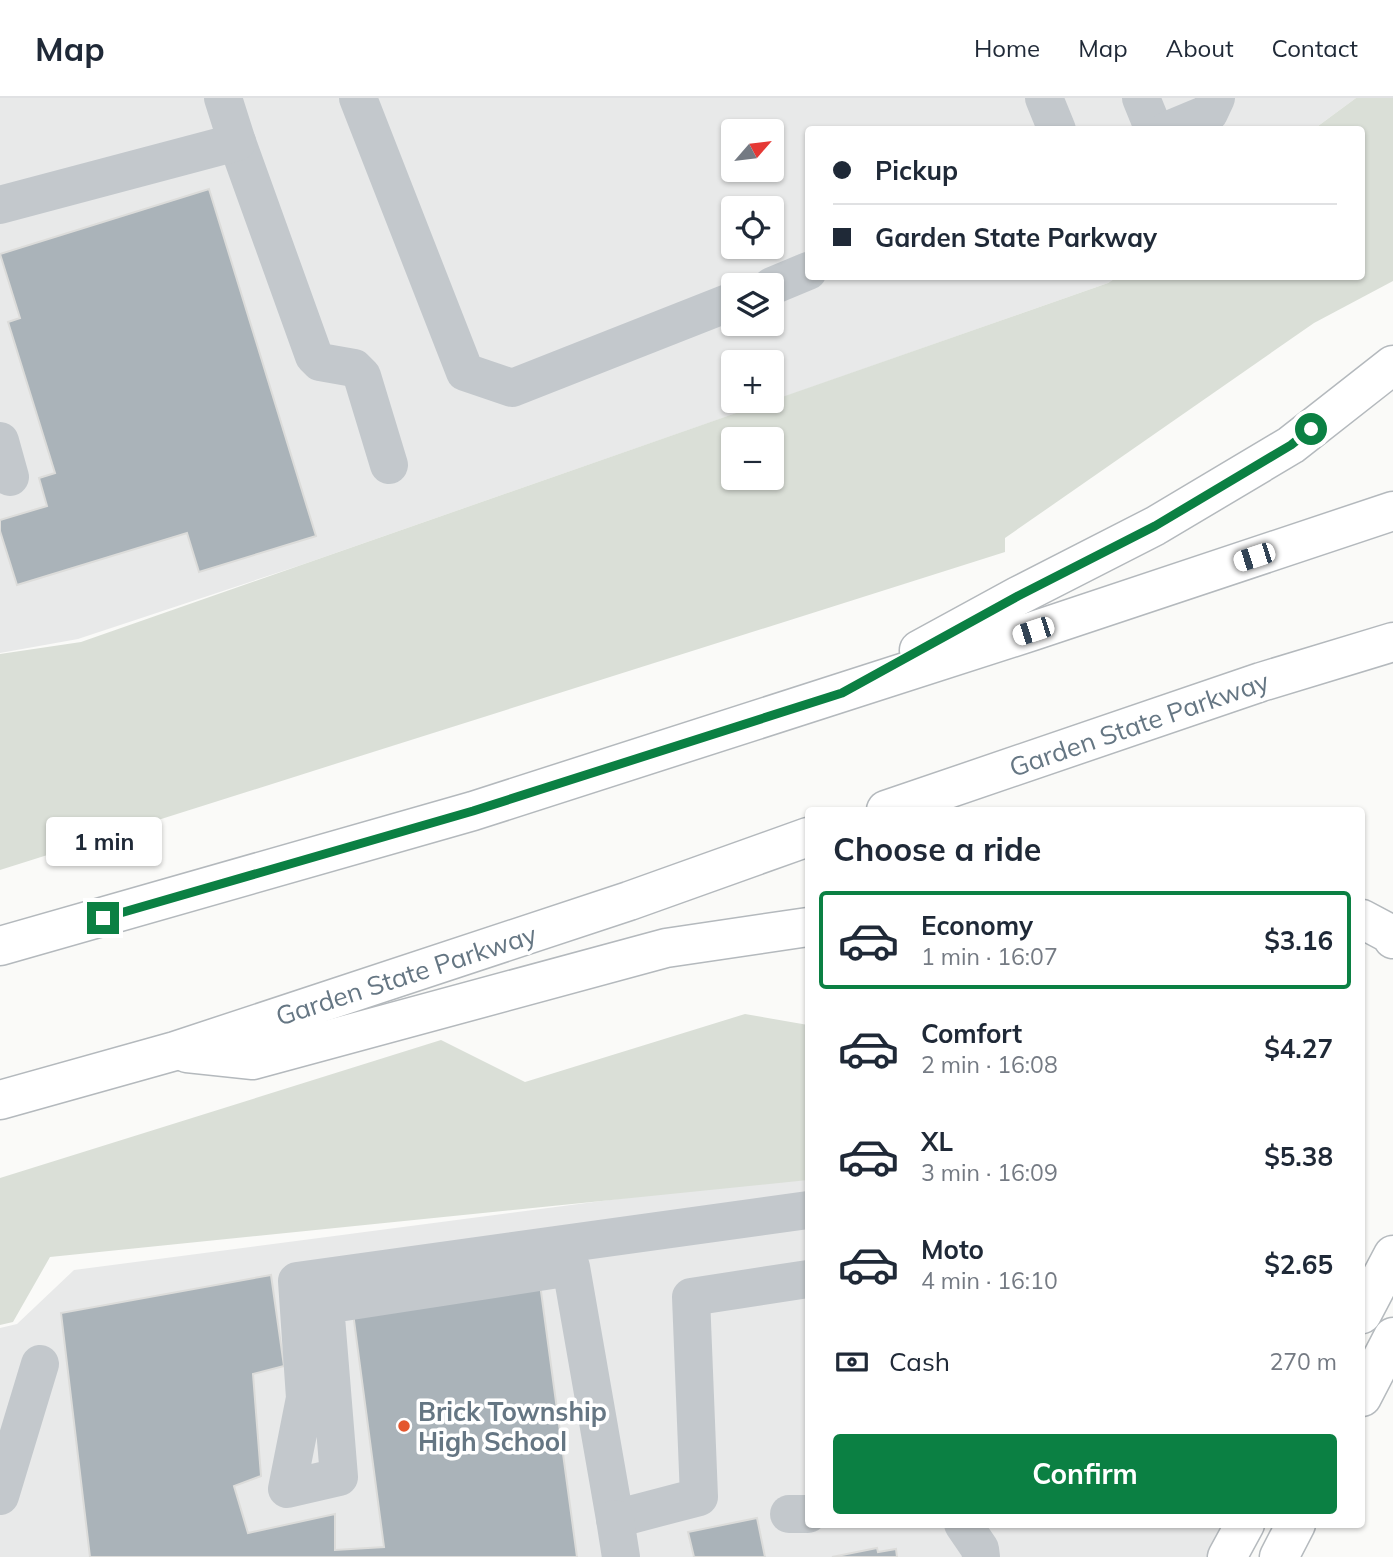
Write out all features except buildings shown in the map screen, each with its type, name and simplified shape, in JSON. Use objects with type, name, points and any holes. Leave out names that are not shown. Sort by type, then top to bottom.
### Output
[{"type":"main road","points":[[842,693],[1018,596],[1155,526],[1291,445],[1393,365]]},
{"type":"main road","points":[[0,946],[473,811],[1033,631],[1393,510]]},
{"type":"main road","name":"Garden State Parkway","points":[[895,807],[1261,682],[1393,642]]},
{"type":"main road","name":"Garden State Parkway","points":[[0,1100],[175,1051],[629,901],[805,839]]},
{"type":"main road","points":[[1365,921],[1390,934],[1393,939]]},
{"type":"main road","points":[[175,1051],[253,1060],[666,948],[805,927]]},
{"type":"main road","points":[[1365,1308],[1393,1255]]},
{"type":"main road","points":[[1365,1391],[1393,1337]]},
{"type":"main road","points":[[1227,1557],[1243,1528]]},
{"type":"main road","points":[[1279,1557],[1294,1528]]},
{"type":"lane","points":[[223,98],[314,356],[320,362],[354,368],[362,376],[389,464]]},
{"type":"lane","points":[[358,98],[465,372],[512,388],[721,306]]},
{"type":"lane","points":[[1044,98],[1055,126]]},
{"type":"lane","points":[[1142,98],[1152,126]]},
{"type":"lane","points":[[1178,126],[1209,113],[1216,98]]},
{"type":"lane","points":[[0,205],[237,142]]},
{"type":"lane","points":[[784,281],[805,272]]},
{"type":"lane","points":[[0,441],[10,477]]},
{"type":"lane","points":[[621,1557],[571,1267],[325,1304],[339,1477],[287,1489],[304,1398],[297,1281],[805,1210]]},
{"type":"lane","points":[[615,1519],[699,1497],[691,1297],[805,1279]]},
{"type":"lane","points":[[0,1496],[40,1364]]},
{"type":"lane","points":[[966,1528],[980,1549],[981,1557]]},
{"type":"shaded area","points":[[0,98],[1356,98],[1318,126],[805,126],[805,280],[1112,280],[784,397],[784,350],[721,350],[721,413],[737,413],[301,565],[78,639],[0,653]]},
{"type":"shaded area","points":[[1356,98],[1393,98],[1393,281],[1314,323],[1005,538],[1005,552],[0,870],[0,654],[81,642],[736,413],[784,413],[784,396],[1112,280],[1365,280],[1365,126],[1318,126]]},
{"type":"shaded area","points":[[745,1014],[805,1024],[805,1180],[50,1257],[13,1322],[0,1325],[0,1178],[441,1040],[525,1082]]},
{"type":"shaded area","name":"Brick Township High School","points":[[805,1174],[805,1528],[1245,1528],[1229,1557],[0,1557],[0,1328],[17,1324],[74,1270]]},
{"type":"place","name":"Brick Township High School","points":[[404,1426]]},
{"type":"route","points":[[103,918],[473,811],[842,693],[1018,596],[1155,526],[1291,445],[1311,429]]}]
